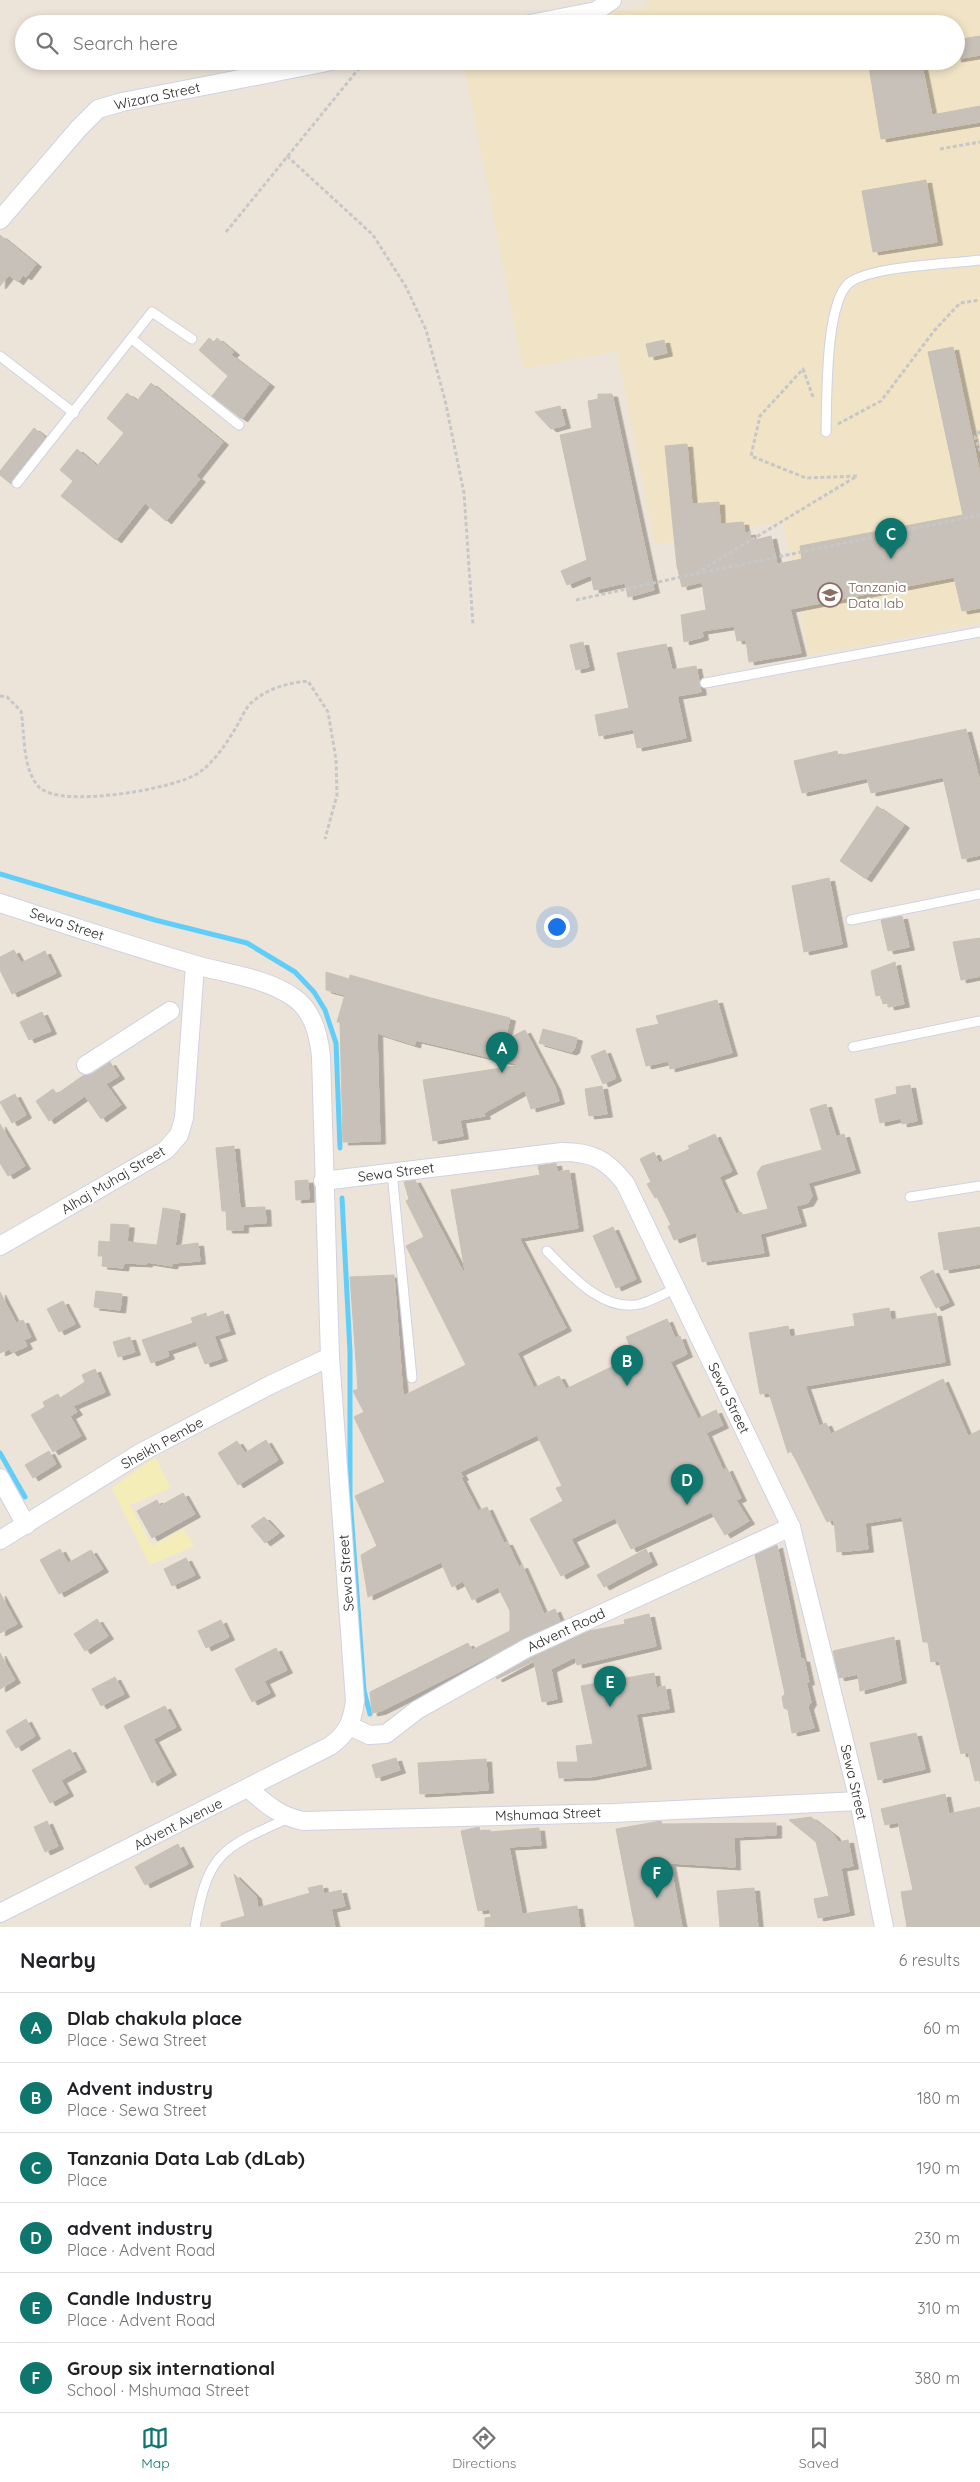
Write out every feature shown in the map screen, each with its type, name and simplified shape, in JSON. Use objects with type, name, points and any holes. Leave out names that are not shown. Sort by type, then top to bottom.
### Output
[{"type":"street","points":[[576,15],[596,11],[612,0]]},
{"type":"street","name":"Wizara Street","points":[[0,220],[79,128],[98,109],[122,102],[286,70]]},
{"type":"street","name":"Sewa Street","points":[[0,903],[195,965],[258,980],[294,997],[308,1013],[315,1027],[320,1042],[330,1357],[354,1674],[354,1701],[350,1726]]},
{"type":"street","name":"Alhaj Muhaj Street","points":[[0,1246],[166,1150],[179,1135],[184,1118],[195,965]]},
{"type":"street","points":[[86,1065],[170,1011]]},
{"type":"street","name":"Sewa Street","points":[[324,1181],[562,1152],[583,1152],[615,1171],[625,1183],[791,1527],[859,1801],[884,1927]]},
{"type":"street","name":"Sheikh Pembe","points":[[0,1540],[142,1452],[272,1384],[330,1357]]},
{"type":"street","points":[[0,1478],[26,1525]]},
{"type":"street","name":"Advent Road","points":[[350,1726],[369,1735],[386,1734],[417,1710],[527,1648],[791,1527]]},
{"type":"street","name":"Advent Avenue","points":[[0,1913],[330,1746],[342,1737],[350,1726]]},
{"type":"street","name":"Mshumaa Street","points":[[248,1788],[277,1813],[288,1818],[304,1821],[604,1813],[859,1801]]},
{"type":"lane","points":[[826,432],[830,337],[838,301],[849,283],[873,272],[980,260]]},
{"type":"lane","points":[[17,483],[152,312],[192,339]]},
{"type":"lane","points":[[132,339],[239,425]]},
{"type":"lane","points":[[0,356],[74,413]]},
{"type":"lane","points":[[705,683],[980,632]]},
{"type":"lane","points":[[851,920],[980,894]]},
{"type":"lane","points":[[853,1046],[980,1021]]},
{"type":"lane","points":[[392,1172],[412,1378]]},
{"type":"lane","points":[[910,1197],[980,1186]]},
{"type":"lane","points":[[546,1251],[584,1287],[618,1304],[640,1304],[676,1288]]},
{"type":"lane","points":[[195,1927],[200,1898],[211,1866],[228,1848],[288,1818]]},
{"type":"path","points":[[226,232],[358,70]]},
{"type":"path","points":[[940,149],[980,142]]},
{"type":"path","points":[[287,156],[373,235],[406,287],[426,330],[445,400],[464,493],[472,625]]},
{"type":"path","points":[[826,432],[881,401],[934,331],[960,303],[980,300]]},
{"type":"path","points":[[695,574],[858,476],[806,478],[751,456],[760,416],[803,369],[816,404]]},
{"type":"path","points":[[980,431],[975,437],[980,451]]},
{"type":"path","points":[[576,600],[980,515]]},
{"type":"path","points":[[0,696],[7,697],[21,710],[29,770],[40,788],[60,796],[102,795],[144,791],[175,784],[200,772],[221,749],[252,702],[284,684],[308,681],[328,712],[336,759],[337,795],[325,839]]},
{"type":"shaded area","points":[[646,0],[980,0],[980,623],[809,655],[783,521],[655,545],[617,351],[523,369],[465,70],[965,70],[965,15],[600,15],[647,6]]},
{"type":"sand","points":[[155,1457],[171,1488],[130,1505],[152,1546],[183,1529],[194,1546],[150,1565],[112,1488]]},
{"type":"building","points":[[980,36],[980,55],[965,58],[965,38]]},
{"type":"building","points":[[870,70],[923,70],[932,115],[980,106],[980,122],[881,139]]},
{"type":"building","points":[[926,180],[937,242],[873,252],[862,191]]},
{"type":"building","points":[[0,235],[36,264],[26,277],[23,275],[18,282],[9,275],[0,286]]},
{"type":"building","points":[[209,338],[214,342],[217,338],[234,352],[231,355],[269,384],[242,419],[212,396],[228,376],[199,350]]},
{"type":"building","points":[[664,340],[667,353],[649,357],[646,344]]},
{"type":"building","points":[[953,347],[980,474],[980,608],[962,611],[954,577],[790,609],[801,653],[749,662],[746,640],[737,641],[734,626],[702,631],[703,637],[684,642],[681,615],[706,610],[702,582],[682,587],[677,566],[665,446],[687,444],[692,504],[719,502],[720,524],[743,522],[745,533],[750,532],[751,541],[771,536],[777,564],[802,559],[800,546],[963,515],[928,352]]},
{"type":"building","points":[[151,383],[223,442],[196,476],[200,479],[166,521],[145,503],[116,540],[61,496],[73,481],[60,470],[77,449],[97,466],[124,433],[107,418],[127,393],[137,401]]},
{"type":"building","points":[[598,394],[612,394],[654,590],[628,597],[625,583],[594,590],[591,575],[567,585],[561,571],[587,560],[560,435],[592,428],[588,401],[598,399]]},
{"type":"building","points":[[560,406],[565,425],[551,429],[535,412]]},
{"type":"building","points":[[34,428],[45,437],[12,479],[11,484],[0,475],[0,471]]},
{"type":"building","points":[[583,642],[589,667],[576,670],[570,645]]},
{"type":"building","points":[[666,644],[672,670],[696,666],[701,692],[677,696],[686,738],[637,748],[633,729],[599,736],[595,715],[629,708],[617,653]]},
{"type":"building","points":[[966,729],[980,782],[980,855],[962,859],[943,777],[871,793],[867,778],[802,793],[794,761],[837,751],[838,756]]},
{"type":"building","points":[[877,806],[904,825],[866,879],[840,861]]},
{"type":"building","points":[[829,878],[842,944],[804,952],[792,886]]},
{"type":"building","points":[[902,916],[909,947],[888,951],[881,920]]},
{"type":"building","points":[[980,938],[980,976],[961,980],[953,942]]},
{"type":"building","points":[[14,950],[21,963],[45,951],[56,973],[12,994],[0,970],[0,957]]},
{"type":"building","points":[[895,962],[904,1004],[889,1007],[888,1003],[883,1004],[881,995],[876,996],[871,971]]},
{"type":"building","points":[[326,972],[349,979],[350,975],[510,1018],[505,1040],[525,1030],[555,1087],[559,1101],[531,1109],[525,1090],[484,1113],[485,1116],[460,1120],[463,1136],[433,1141],[423,1080],[521,1065],[416,1040],[415,1045],[377,1033],[380,1141],[343,1142],[340,1022],[337,1022],[345,995],[326,990]]},
{"type":"building","points":[[717,1000],[732,1053],[670,1069],[668,1061],[646,1066],[636,1029],[659,1024],[656,1016]]},
{"type":"building","points":[[42,1012],[51,1031],[29,1040],[20,1022]]},
{"type":"building","points":[[543,1029],[577,1038],[574,1050],[571,1052],[539,1043]]},
{"type":"building","points":[[605,1050],[616,1078],[603,1084],[591,1056]]},
{"type":"building","points":[[110,1062],[119,1076],[106,1084],[121,1105],[101,1119],[85,1096],[49,1121],[36,1101],[53,1089],[57,1094],[84,1075],[92,1074]]},
{"type":"building","points":[[910,1085],[917,1121],[902,1124],[901,1118],[880,1123],[875,1099],[897,1094],[896,1087]]},
{"type":"building","points":[[602,1086],[607,1114],[589,1116],[585,1089]]},
{"type":"building","points":[[15,1094],[26,1115],[12,1123],[0,1102]]},
{"type":"building","points":[[826,1104],[836,1137],[844,1134],[855,1170],[808,1183],[812,1196],[808,1203],[796,1206],[801,1223],[760,1234],[764,1253],[702,1262],[696,1232],[674,1240],[668,1226],[671,1225],[657,1197],[655,1198],[647,1184],[651,1182],[640,1159],[654,1152],[659,1163],[690,1149],[688,1146],[715,1134],[732,1171],[719,1177],[736,1214],[741,1212],[743,1215],[768,1209],[757,1173],[762,1166],[822,1150],[810,1109]]},
{"type":"building","points":[[0,1124],[25,1166],[8,1176],[0,1163]]},
{"type":"building","points":[[234,1146],[240,1208],[265,1207],[266,1223],[243,1224],[243,1230],[227,1230],[226,1211],[222,1211],[216,1148]]},
{"type":"building","points":[[556,1163],[557,1172],[569,1170],[578,1228],[519,1238],[566,1328],[517,1353],[534,1388],[559,1376],[566,1389],[634,1356],[626,1337],[667,1319],[675,1338],[680,1336],[687,1354],[670,1362],[698,1419],[716,1410],[723,1425],[706,1433],[723,1470],[727,1468],[741,1498],[736,1500],[749,1521],[725,1535],[711,1512],[631,1549],[615,1518],[571,1539],[584,1564],[561,1576],[530,1519],[563,1501],[556,1488],[562,1486],[537,1435],[460,1472],[463,1477],[461,1478],[478,1511],[487,1507],[504,1543],[507,1542],[519,1567],[522,1565],[544,1614],[555,1609],[560,1621],[381,1711],[372,1713],[370,1692],[468,1643],[472,1650],[510,1631],[510,1611],[498,1587],[472,1600],[463,1581],[452,1587],[441,1562],[368,1597],[361,1555],[377,1546],[355,1496],[385,1482],[354,1417],[364,1412],[353,1391],[358,1389],[350,1277],[394,1275],[403,1396],[466,1365],[406,1246],[424,1237],[406,1201],[409,1199],[404,1182],[415,1180],[466,1277],[451,1190],[540,1175],[538,1166]]},
{"type":"building","points":[[308,1180],[309,1199],[296,1200],[295,1181]]},
{"type":"building","points":[[163,1208],[180,1211],[175,1246],[198,1243],[200,1261],[173,1263],[172,1266],[147,1262],[147,1264],[124,1263],[123,1268],[102,1266],[103,1256],[98,1256],[99,1241],[110,1242],[111,1224],[129,1225],[127,1242],[157,1245]]},
{"type":"building","points":[[613,1227],[636,1279],[616,1288],[593,1236]]},
{"type":"building","points":[[980,1227],[980,1264],[944,1270],[938,1233]]},
{"type":"building","points":[[933,1270],[949,1302],[936,1308],[920,1277]]},
{"type":"building","points":[[96,1291],[122,1294],[120,1310],[94,1307]]},
{"type":"building","points":[[0,1292],[16,1323],[23,1320],[31,1337],[24,1340],[27,1346],[12,1353],[9,1349],[0,1353]]},
{"type":"building","points":[[63,1301],[75,1324],[59,1332],[47,1309]]},
{"type":"building","points":[[889,1308],[891,1320],[936,1313],[945,1362],[805,1386],[819,1426],[826,1423],[831,1434],[943,1379],[968,1436],[980,1430],[980,1780],[975,1781],[968,1752],[961,1754],[939,1661],[931,1662],[928,1642],[923,1642],[902,1517],[865,1523],[868,1549],[837,1552],[834,1519],[827,1522],[791,1451],[788,1453],[769,1393],[760,1394],[749,1333],[788,1326],[790,1337],[855,1326],[853,1314]]},
{"type":"building","points":[[223,1311],[230,1331],[214,1336],[222,1358],[205,1364],[196,1341],[167,1351],[169,1356],[151,1363],[142,1340],[193,1323],[191,1318],[206,1313],[207,1317]]},
{"type":"building","points":[[130,1337],[135,1352],[118,1357],[113,1342]]},
{"type":"building","points":[[95,1369],[105,1392],[73,1406],[77,1412],[70,1416],[81,1436],[53,1452],[31,1415],[45,1407],[43,1402],[58,1394],[60,1398],[85,1382],[82,1375]]},
{"type":"building","points":[[266,1440],[278,1460],[238,1485],[218,1453],[237,1441],[245,1453]]},
{"type":"building","points":[[49,1451],[56,1464],[33,1478],[25,1465]]},
{"type":"building","points":[[183,1493],[195,1514],[152,1538],[137,1511],[157,1500],[160,1506]]},
{"type":"building","points":[[264,1517],[279,1533],[265,1543],[251,1526]]},
{"type":"building","points":[[777,1545],[801,1659],[804,1659],[809,1682],[806,1682],[811,1702],[808,1707],[814,1728],[792,1733],[788,1710],[784,1708],[782,1697],[785,1694],[755,1555]]},
{"type":"building","points":[[60,1549],[68,1563],[91,1550],[103,1569],[59,1594],[40,1560]]},
{"type":"building","points":[[646,1549],[652,1562],[604,1587],[597,1575]]},
{"type":"building","points":[[186,1558],[195,1575],[172,1586],[164,1569]]},
{"type":"building","points":[[0,1593],[17,1624],[0,1633]]},
{"type":"building","points":[[649,1614],[656,1646],[577,1665],[575,1657],[551,1669],[557,1699],[542,1702],[534,1661],[497,1679],[496,1677],[532,1657],[589,1631],[625,1624],[624,1620]]},
{"type":"building","points":[[97,1619],[108,1636],[85,1651],[74,1634]]},
{"type":"building","points":[[221,1620],[229,1637],[206,1648],[198,1631]]},
{"type":"building","points":[[894,1637],[901,1680],[860,1691],[858,1674],[839,1678],[833,1651]]},
{"type":"building","points":[[276,1648],[287,1670],[264,1681],[270,1693],[252,1702],[235,1669]]},
{"type":"building","points":[[0,1653],[15,1680],[0,1689]]},
{"type":"building","points":[[654,1673],[656,1688],[665,1686],[669,1709],[636,1714],[646,1766],[590,1777],[559,1778],[557,1762],[578,1762],[576,1746],[593,1744],[581,1686]]},
{"type":"building","points":[[115,1677],[124,1694],[101,1706],[92,1689]]},
{"type":"building","points":[[165,1706],[176,1727],[153,1739],[171,1772],[152,1783],[124,1726]]},
{"type":"building","points":[[26,1719],[35,1736],[16,1748],[6,1731]]},
{"type":"building","points":[[916,1733],[925,1769],[878,1780],[870,1743]]},
{"type":"building","points":[[70,1749],[81,1769],[61,1780],[68,1793],[50,1803],[32,1770]]},
{"type":"building","points":[[396,1758],[400,1770],[376,1778],[372,1765]]},
{"type":"building","points":[[486,1759],[488,1790],[420,1794],[418,1763]]},
{"type":"building","points":[[945,1794],[949,1814],[980,1807],[980,1927],[907,1927],[901,1892],[913,1890],[898,1822],[885,1825],[881,1809]]},
{"type":"building","points":[[811,1817],[834,1835],[838,1842],[848,1840],[853,1866],[841,1868],[849,1912],[818,1918],[814,1899],[829,1896],[816,1842],[789,1820]]},
{"type":"building","points":[[47,1821],[58,1846],[45,1852],[34,1827]]},
{"type":"building","points":[[661,1821],[662,1824],[776,1823],[776,1835],[734,1837],[735,1867],[670,1863],[682,1927],[635,1927],[616,1829]]},
{"type":"building","points":[[479,1827],[480,1831],[490,1830],[490,1832],[539,1828],[541,1845],[509,1847],[522,1914],[577,1906],[580,1927],[485,1927],[485,1918],[491,1917],[490,1909],[478,1911],[461,1831]]},
{"type":"building","points":[[178,1844],[188,1864],[145,1885],[135,1867]]},
{"type":"building","points":[[234,1874],[256,1896],[258,1908],[310,1893],[308,1888],[322,1885],[324,1894],[341,1890],[345,1906],[331,1909],[335,1927],[221,1927],[221,1923],[245,1916]]},
{"type":"building","points":[[754,1888],[758,1927],[720,1927],[717,1891]]},
{"type":"waterway","points":[[0,874],[155,920],[247,943],[295,972],[314,992],[325,1010],[336,1043],[340,1148]]},
{"type":"waterway","points":[[342,1198],[350,1352],[350,1497],[364,1691],[370,1714]]},
{"type":"waterway","points":[[0,1453],[25,1497]]},
{"type":"place","name":"Tanzania Data Lab (dLab)","points":[[891,559]]},
{"type":"place","name":"Tanzania Data lab","points":[[830,595]]},
{"type":"place","name":"Dlab chakula place","points":[[502,1073]]},
{"type":"place","name":"Advent industry","points":[[627,1386]]},
{"type":"place","name":"advent industry","points":[[687,1505]]},
{"type":"place","name":"Candle Industry","points":[[610,1707]]},
{"type":"place","name":"Group six international","points":[[657,1898]]}]
